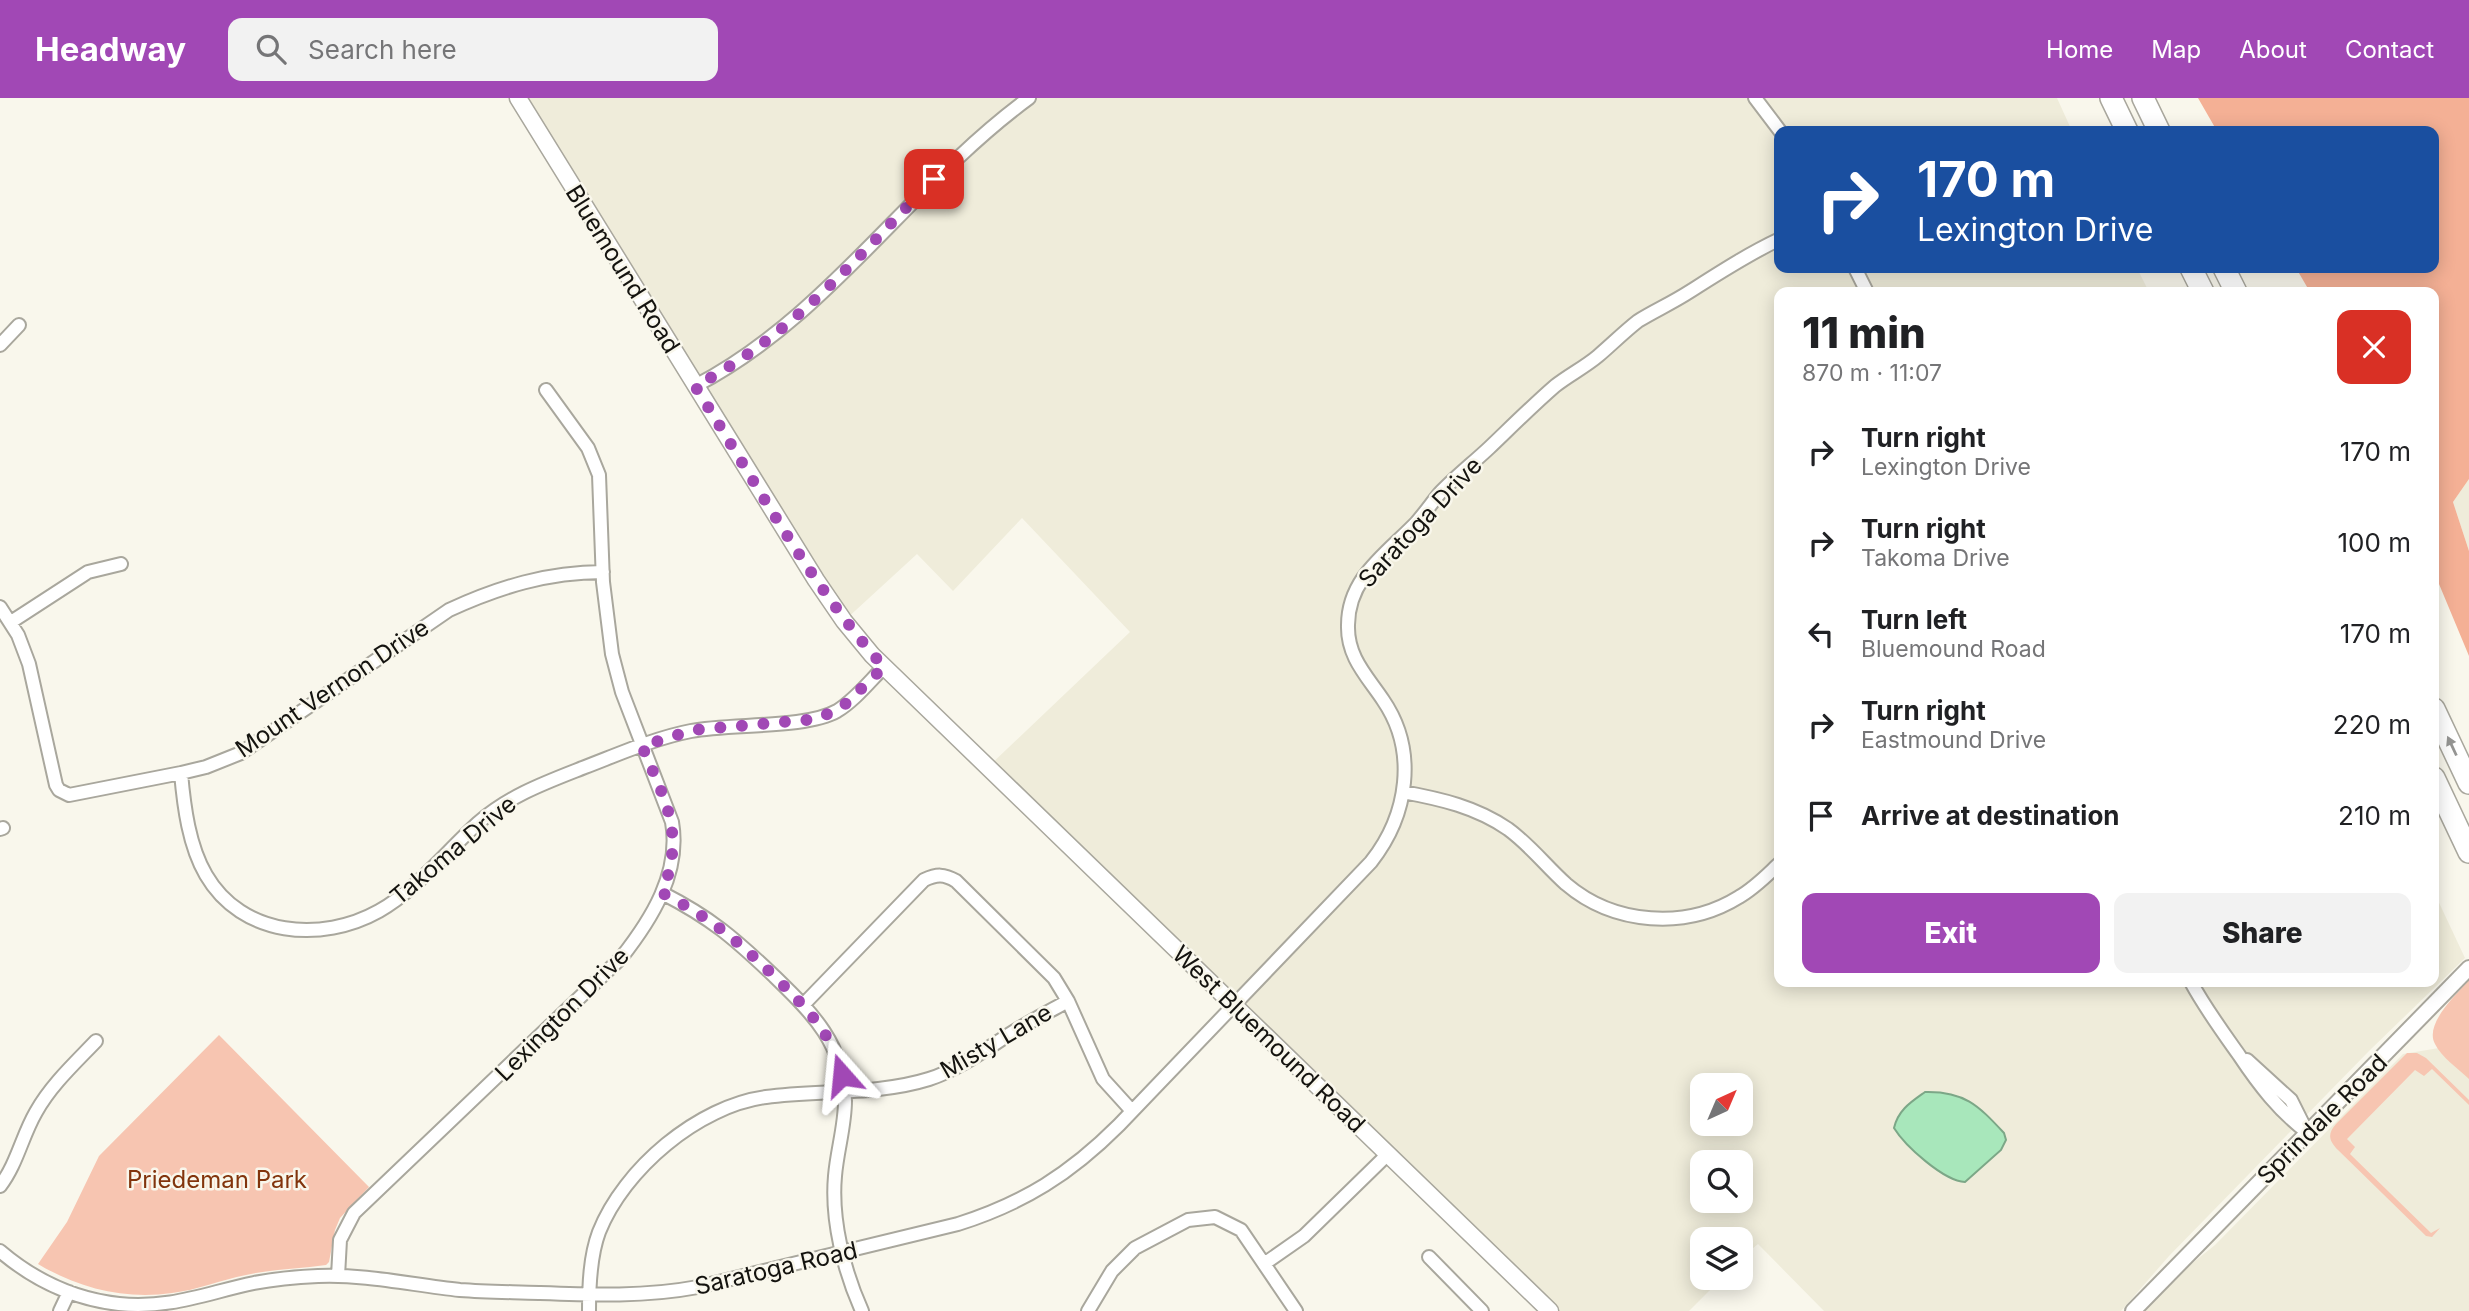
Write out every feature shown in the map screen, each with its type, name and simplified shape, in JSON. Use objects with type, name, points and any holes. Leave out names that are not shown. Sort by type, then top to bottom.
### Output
[{"type":"highway","points":[[2111,98],[2125,126]]},
{"type":"highway","points":[[2143,98],[2157,126]]},
{"type":"highway","points":[[2439,720],[2469,783]]},
{"type":"highway","points":[[2439,789],[2469,852]]},
{"type":"main road","name":"Bluemound Road","points":[[518,98],[695,386],[844,621],[884,667],[987,768]]},
{"type":"main road","name":"West Bluemound Road","points":[[987,768],[1550,1311]]},
{"type":"street","points":[[695,386],[728,368],[794,320],[950,164],[1030,98]]},
{"type":"street","points":[[1755,98],[1776,126]]},
{"type":"street","name":"Saratoga Drive","points":[[1234,1005],[1376,856],[1392,829],[1404,792],[1404,761],[1395,723],[1384,700],[1360,669],[1351,649],[1349,613],[1359,583],[1376,562],[1417,522],[1439,494],[1558,384],[1598,356],[1640,320],[1669,305],[1748,254],[1774,242]]},
{"type":"street","points":[[0,345],[19,325]]},
{"type":"street","name":"Lexington Drive","points":[[338,1276],[340,1240],[354,1213],[621,958],[649,919],[670,871],[674,835],[667,807],[621,692],[613,662],[603,572],[597,468],[583,440],[553,403],[547,390]]},
{"type":"street","points":[[0,607],[11,622],[88,572],[121,564]]},
{"type":"street","name":"Mount Vernon Drive","points":[[11,622],[29,664],[59,790],[69,795],[181,773],[223,761],[261,741],[434,619],[460,605],[503,587],[528,581],[570,573],[603,572]]},
{"type":"street","name":"Takoma Drive","points":[[181,773],[195,848],[207,877],[219,893],[236,909],[267,924],[283,929],[315,931],[350,925],[381,910],[403,894],[480,822],[516,795],[642,746],[693,730],[817,719],[842,707],[884,667]]},
{"type":"street","points":[[1404,792],[1456,804],[1488,817],[1523,842],[1566,884],[1602,906],[1632,916],[1675,919],[1714,910],[1747,892],[1774,868]]},
{"type":"street","points":[[803,1004],[924,880],[940,875],[956,881],[1042,964],[1063,990],[1103,1079],[1132,1111]]},
{"type":"street","points":[[662,893],[700,913],[730,934],[803,1004],[831,1042],[839,1061],[845,1112],[834,1186],[836,1217],[843,1252],[862,1311]]},
{"type":"street","name":"Sprindale Road","points":[[2133,1311],[2469,968]]},
{"type":"street","points":[[2194,987],[2217,1027],[2258,1084],[2280,1110],[2308,1133]]},
{"type":"street","name":"Misty Lane","points":[[589,1311],[594,1248],[609,1211],[633,1178],[671,1141],[706,1116],[737,1103],[765,1097],[913,1083],[962,1065],[1068,1001]]},
{"type":"street","name":"Saratoga Road","points":[[0,1251],[35,1277],[69,1292],[136,1305],[182,1307],[255,1283],[318,1276],[460,1290],[624,1296],[673,1292],[958,1224],[1029,1196],[1083,1160],[1234,1005]]},
{"type":"street","points":[[0,1186],[13,1166],[36,1111],[51,1090],[96,1041]]},
{"type":"street","points":[[1264,1264],[1304,1236],[1388,1154]]},
{"type":"street","points":[[1088,1311],[1112,1271],[1135,1248],[1188,1220],[1215,1217],[1241,1230],[1296,1311]]},
{"type":"street","points":[[1429,1257],[1482,1311]]},
{"type":"street","points":[[60,1311],[69,1292]]},
{"type":"shaded area","points":[[518,98],[2057,98],[2070,126],[1774,126],[1774,273],[2140,273],[2146,287],[1774,287],[1774,987],[2435,987],[2169,1256],[2121,1311],[1824,1311],[1758,1244],[1753,1248],[1753,1227],[1690,1227],[1690,1290],[1710,1290],[1689,1311],[1550,1311],[987,768],[1130,632],[1022,518],[953,591],[917,554],[844,621]]},
{"type":"shaded area","points":[[2198,98],[2469,98],[2469,479],[2453,502],[2469,551],[2469,656],[2439,584],[2439,287],[2307,287],[2299,273],[2439,273],[2439,126],[2214,126]]},
{"type":"shaded area","points":[[2469,479],[2469,551],[2453,502]]},
{"type":"shaded area","points":[[2439,903],[2465,958],[2439,983]]},
{"type":"shaded area","points":[[2439,1048],[2469,1078],[2469,1311],[2142,1311],[2179,1274],[2215,1245],[2403,1054]]},
{"type":"shaded area","points":[[1925,1092],[1960,1097],[1978,1107],[2004,1133],[2006,1140],[2001,1150],[1965,1182],[1936,1169],[1907,1144],[1894,1128],[1902,1111]]},
{"type":"green space","points":[[2469,980],[2469,1079],[2441,1054],[2433,1036],[2437,1019]]},
{"type":"green space","name":"Priedeman Park","points":[[219,1035],[369,1187],[340,1218],[329,1262],[326,1265],[256,1273],[191,1290],[154,1295],[119,1293],[86,1286],[38,1264],[67,1222],[99,1156]]},
{"type":"green space","points":[[2407,1053],[2417,1053],[2426,1058],[2469,1100],[2469,1105],[2432,1069],[2424,1076],[2415,1070],[2347,1139],[2355,1147],[2350,1154],[2431,1233],[2440,1228],[2432,1237],[2426,1236],[2338,1150],[2330,1137],[2336,1124]]},
{"type":"route","points":[[842,1075],[839,1061],[824,1030],[750,951],[708,918],[662,893],[670,871],[674,835],[667,807],[642,746],[693,730],[817,719],[842,707],[884,667],[844,621],[816,580],[695,386],[728,368],[794,320],[934,179]]}]
